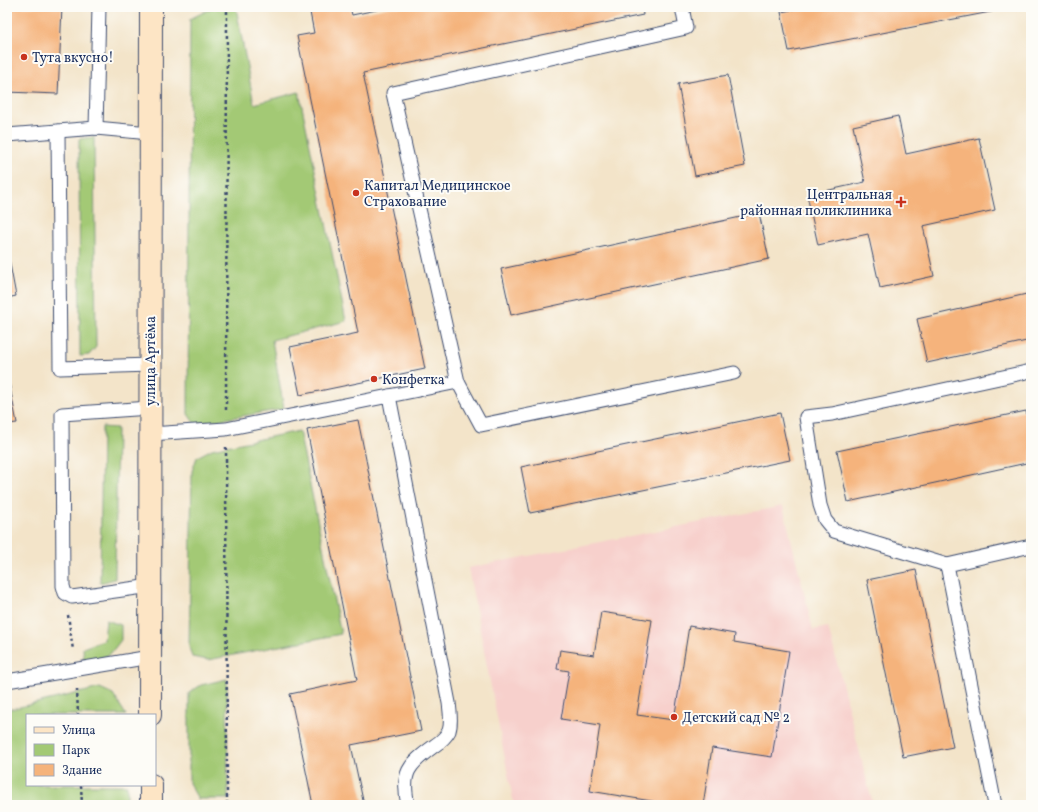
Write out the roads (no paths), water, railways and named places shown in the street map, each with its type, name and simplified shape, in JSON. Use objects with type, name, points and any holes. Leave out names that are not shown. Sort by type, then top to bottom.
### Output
[{"type":"main road","name":"улица Артёма","points":[[150,7],[150,714]]},
{"type":"main road","points":[[151,786],[151,805]]},
{"type":"lane","points":[[96,128],[99,7]]},
{"type":"lane","points":[[682,7],[686,28],[393,93],[458,382],[481,425],[734,373]]},
{"type":"lane","points":[[7,135],[96,128],[150,133]]},
{"type":"lane","points":[[58,131],[60,368],[149,365]]},
{"type":"lane","points":[[1031,370],[832,414],[806,417],[820,505],[825,520],[834,531],[947,565],[1031,546]]},
{"type":"lane","points":[[150,434],[226,429],[458,382]]},
{"type":"lane","points":[[389,396],[449,703],[451,721],[448,732],[440,742],[421,756],[408,769],[404,786],[408,805]]},
{"type":"lane","points":[[150,408],[62,414],[63,586],[65,593],[72,597],[151,586]]},
{"type":"lane","points":[[947,565],[995,805]]},
{"type":"lane","points":[[7,681],[150,657]]},
{"type":"place","name":"Тута вкусно!","points":[[24,57]]},
{"type":"place","name":"Капитал Медицинское Страхование","points":[[356,193]]},
{"type":"place","name":"Центральная районная поликлиника","points":[[901,202]]},
{"type":"place","name":"Конфетка","points":[[374,379]]},
{"type":"place","name":"Детский сад № 2","points":[[674,717]]}]
